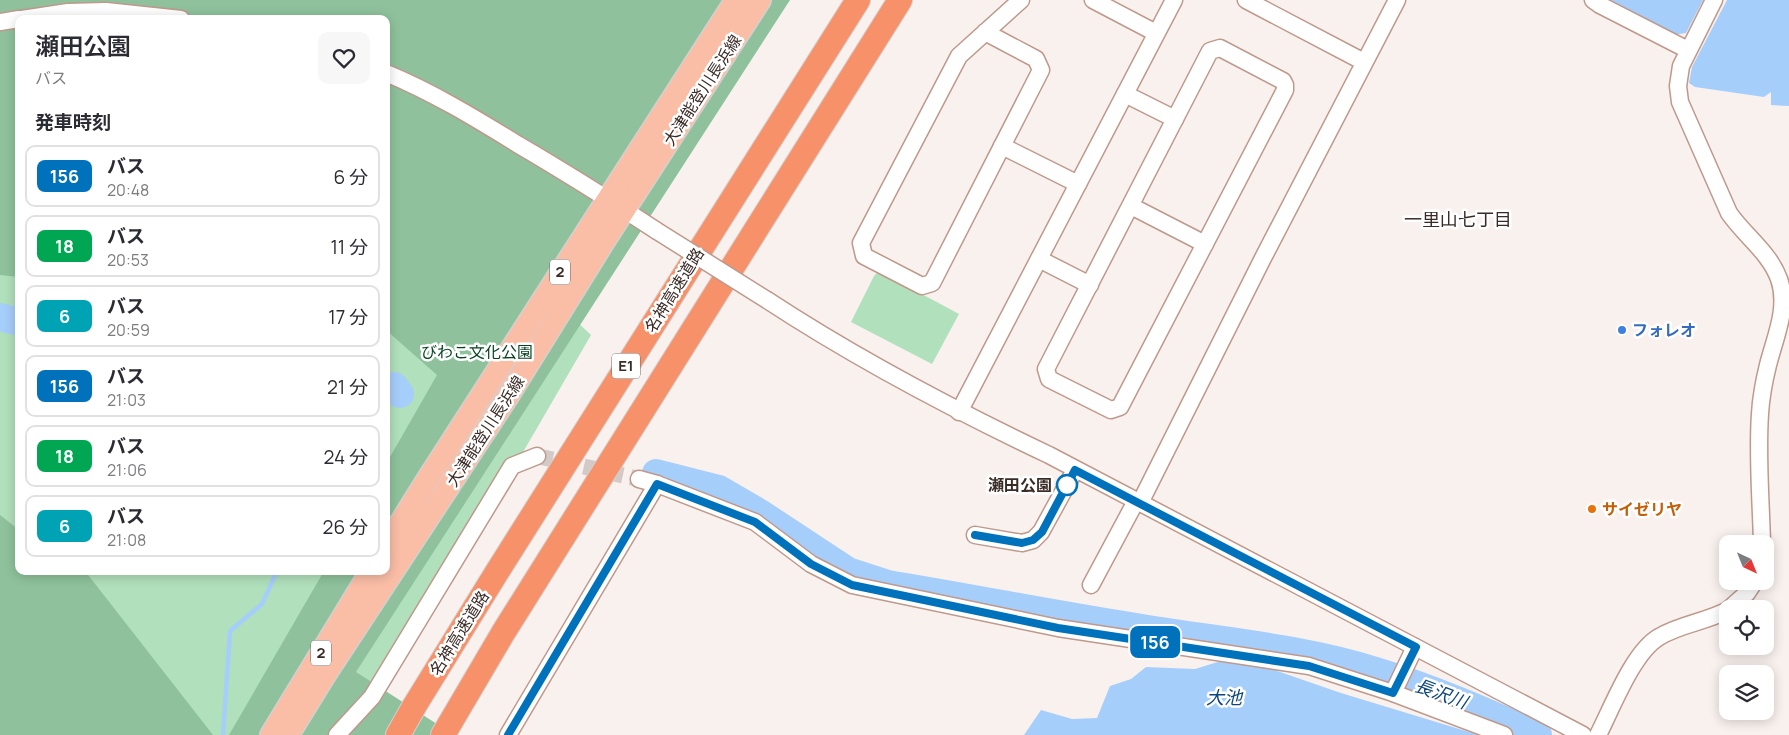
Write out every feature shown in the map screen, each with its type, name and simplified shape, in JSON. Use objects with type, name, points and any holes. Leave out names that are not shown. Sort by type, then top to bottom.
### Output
[{"type":"highway","name":"名神高速道路","points":[[398,735],[497,572],[858,0]]},
{"type":"highway","name":"E1","points":[[443,735],[503,633],[900,0]]},
{"type":"main road","name":"大津能登川長浜線","points":[[288,735],[325,675],[510,393],[616,204],[736,0]]},
{"type":"main road","name":"大津能登川長浜線","points":[[390,540],[427,480],[616,204],[760,0]]},
{"type":"main road","name":"2","points":[[271,735],[369,575]]},
{"type":"street","points":[[985,32],[1036,59],[1041,70],[932,283],[922,286],[864,256],[861,243],[959,56],[985,32],[1021,0]]},
{"type":"street","points":[[1093,0],[1156,33]]},
{"type":"street","points":[[959,412],[1174,0]]},
{"type":"street","points":[[1246,0],[1364,62]]},
{"type":"street","points":[[1091,586],[1138,502],[1396,0]]},
{"type":"street","points":[[1593,0],[1688,50]]},
{"type":"street","points":[[1714,0],[1681,66],[1678,86],[1680,102],[1728,212],[1769,259],[1779,277],[1782,289],[1783,309],[1766,374],[1760,414],[1762,535]]},
{"type":"street","points":[[47,15],[68,12],[106,12],[138,15]]},
{"type":"street","points":[[0,22],[15,20]]},
{"type":"street","points":[[1220,48],[1283,81],[1285,86],[1285,90],[1120,407],[1111,410],[1049,379],[1046,370],[1175,119],[1210,51],[1220,48]]},
{"type":"street","points":[[390,75],[406,81],[488,126],[616,204],[819,334],[959,412],[1049,455],[1583,735]]},
{"type":"street","points":[[1125,94],[1175,119]]},
{"type":"street","points":[[1002,146],[1078,184]]},
{"type":"street","points":[[1131,206],[1205,244]]},
{"type":"street","points":[[1039,259],[1090,285]]},
{"type":"street","points":[[337,735],[372,697],[512,466],[537,456]]},
{"type":"street","points":[[975,535],[1022,543],[1033,540],[1042,532],[1075,470]]},
{"type":"street","points":[[639,479],[657,484],[755,522],[811,564],[852,585],[1058,628],[1309,666],[1394,692],[1504,735]]},
{"type":"street","points":[[508,735],[657,484]]},
{"type":"street","points":[[1739,600],[1749,590]]},
{"type":"street","points":[[1598,735],[1636,661],[1649,645],[1669,632],[1719,614]]},
{"type":"street","points":[[1394,692],[1415,647]]},
{"type":"green space","points":[[0,0],[790,0],[356,672],[454,735],[229,735],[322,575],[390,575],[390,457],[437,375],[390,334],[390,15],[15,15],[15,277],[0,275]]},
{"type":"green space","name":"びわこ文化公園","points":[[0,147],[15,148],[15,575],[390,575],[390,176],[427,179],[591,335],[359,735],[0,735]]},
{"type":"green space","points":[[879,271],[959,314],[932,364],[851,322],[874,276]]},
{"type":"green space","points":[[0,515],[15,527],[15,575],[88,575],[213,735],[0,735]]},
{"type":"water","points":[[1611,0],[1703,0],[1686,33],[1674,35]]},
{"type":"water","points":[[1727,0],[1789,0],[1789,106],[1771,105],[1771,92],[1764,97],[1695,87],[1689,83],[1692,67]]},
{"type":"water","name":"大池","points":[[1221,661],[1266,667],[1341,693],[1479,735],[1024,735],[1041,710],[1072,719],[1097,718],[1110,686],[1131,679],[1146,667],[1195,669]]},
{"type":"waterway","points":[[0,317],[15,321]]},
{"type":"waterway","points":[[390,388],[394,386],[400,394]]},
{"type":"waterway","name":"長沢川","points":[[656,473],[719,489],[760,513],[848,571],[888,584],[1110,623],[1260,645],[1318,656],[1376,671],[1438,692],[1538,735]]},
{"type":"waterway","points":[[223,735],[230,631],[262,604],[275,575]]},
{"type":"tunnel","points":[[537,456],[639,479]]},
{"type":"bus line","name":"156","points":[[508,735],[657,484],[755,522],[811,564],[852,585],[1058,628],[1309,666],[1393,693],[1416,647],[1075,470],[1042,532],[1033,540],[1022,543],[975,535]]},
{"type":"place","name":"フォレオ","points":[[1622,330]]},
{"type":"place","name":"瀬田公園","points":[[1067,485]]},
{"type":"place","name":"サイゼリヤ","points":[[1592,509]]},
{"type":"district","name":"一里山七丁目","points":[[1458,220]]}]
